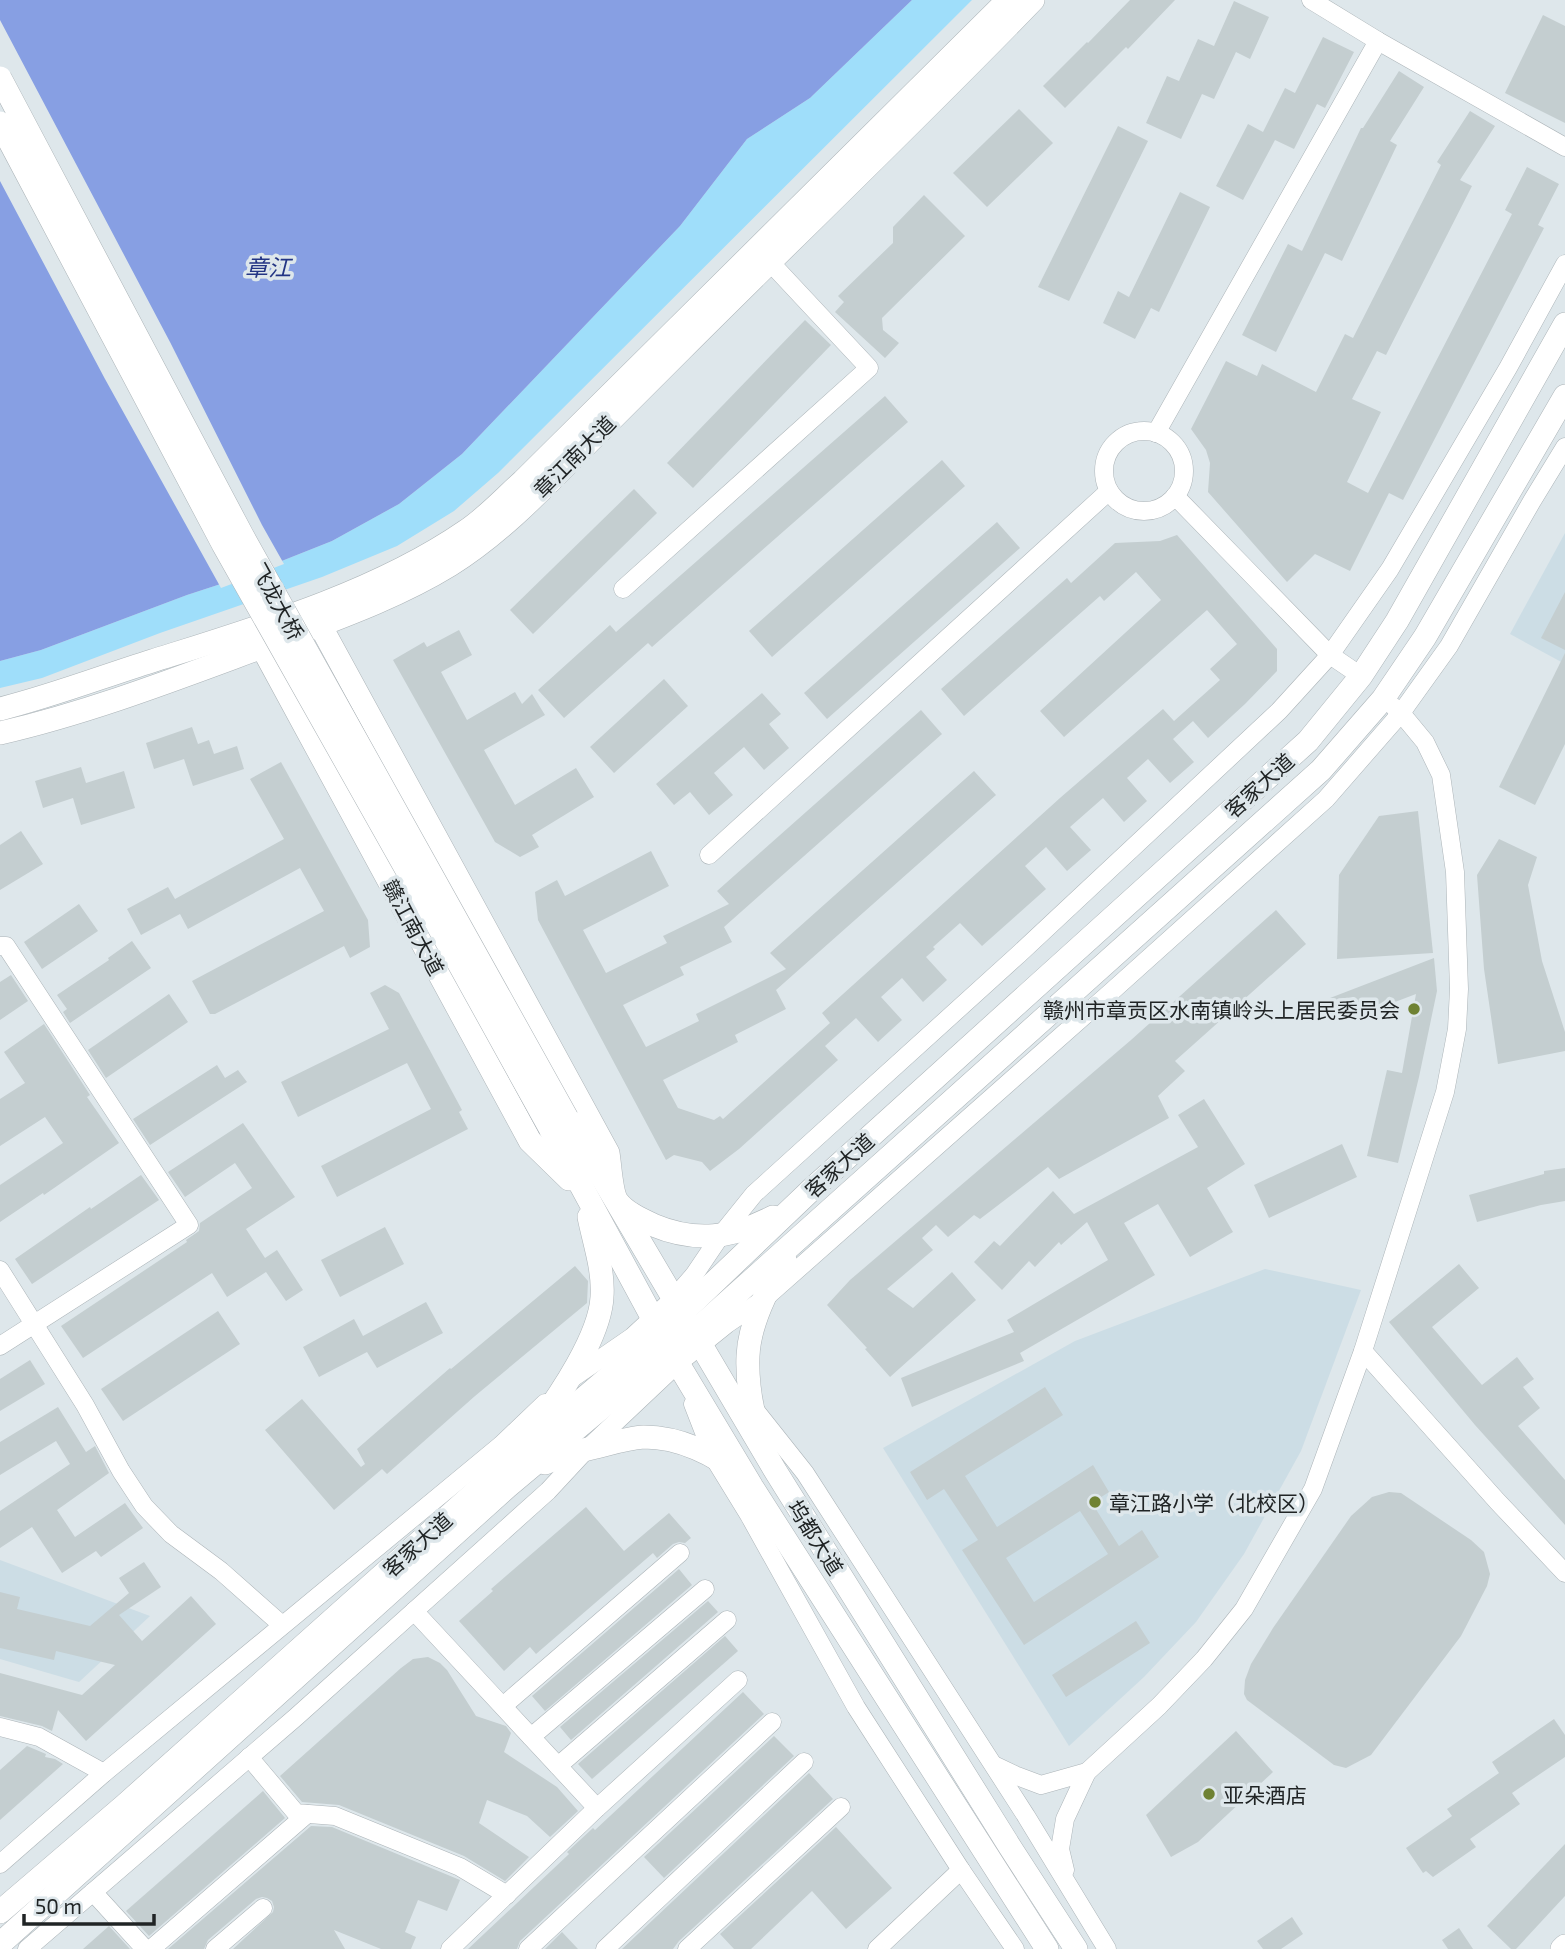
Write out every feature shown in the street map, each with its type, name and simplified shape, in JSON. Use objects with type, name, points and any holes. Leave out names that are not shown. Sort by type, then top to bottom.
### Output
[{"type":"main road","name":"章江南大道","points":[[0,709],[37,700],[254,629],[363,586],[441,547],[470,528],[523,481],[1007,0]]},
{"type":"main road","name":"章江南大道","points":[[0,733],[42,724],[153,688],[320,625],[418,583],[480,544],[537,494],[769,261],[944,92],[1033,0]]},
{"type":"main road","name":"飞龙大桥","points":[[0,78],[558,1123]]},
{"type":"main road","name":"飞龙大桥","points":[[0,123],[223,544],[421,895],[558,1123]]},
{"type":"main road","name":"客家大道","points":[[0,1944],[507,1487],[619,1393],[667,1347],[678,1305],[811,1190],[1308,741],[1361,676],[1397,621],[1565,324]]},
{"type":"main road","name":"客家大道","points":[[0,1912],[125,1805],[518,1454],[667,1347],[700,1340],[810,1227],[1392,706],[1425,637],[1565,396]]},
{"type":"main road","points":[[320,625],[608,1153],[616,1199],[642,1220],[668,1231],[702,1238],[742,1230],[779,1214],[811,1190]]},
{"type":"main road","name":"赣江南大道","points":[[262,647],[530,1141],[584,1194]]},
{"type":"main road","name":"坞都大道","points":[[558,1123],[584,1194],[667,1347],[752,1487],[1047,1949]]},
{"type":"main road","name":"坞都大道","points":[[558,1123],[616,1199],[776,1472],[1076,1949]]},
{"type":"main road","points":[[518,1454],[567,1382],[599,1317],[603,1299],[600,1267],[584,1194]]},
{"type":"main road","points":[[776,1472],[759,1434],[752,1407],[748,1356],[764,1298],[773,1278],[810,1227]]},
{"type":"main road","points":[[507,1487],[539,1465],[566,1454],[645,1437],[674,1440],[714,1458],[752,1487]]},
{"type":"street","points":[[1311,0],[1565,147]]},
{"type":"street","points":[[1156,433],[1378,41]]},
{"type":"street","points":[[623,589],[869,368],[769,261]]},
{"type":"street","points":[[678,1305],[694,1275],[754,1194],[1019,954],[1279,711],[1330,655],[1390,569],[1508,368],[1565,264]]},
{"type":"street","points":[[1135,432],[1156,433],[1166,437],[1180,453],[1184,473],[1182,483],[1175,496],[1163,506],[1153,510],[1133,510],[1115,500],[1109,491],[1104,470],[1105,460],[1117,441],[1135,432]]},
{"type":"street","points":[[1107,1949],[993,1764],[805,1473],[752,1407],[720,1361],[700,1340],[764,1298],[1326,799],[1392,706],[1449,646],[1565,447]]},
{"type":"street","points":[[709,855],[1109,491]]},
{"type":"street","points":[[1175,496],[1330,655],[1361,676]]},
{"type":"street","points":[[1069,1887],[1059,1849],[1065,1819],[1087,1772],[1159,1706],[1204,1659],[1244,1609],[1313,1489],[1363,1351],[1445,1092],[1457,1029],[1459,989],[1455,872],[1441,775],[1425,743],[1392,706]]},
{"type":"street","points":[[0,946],[6,946],[189,1225],[0,1346]]},
{"type":"street","points":[[0,1270],[85,1405],[121,1471],[144,1506],[171,1534],[221,1571],[282,1625]]},
{"type":"street","points":[[0,1864],[104,1773],[501,1445],[567,1382],[632,1337],[667,1347]]},
{"type":"street","points":[[27,1949],[249,1757],[548,1491],[587,1449],[667,1347]]},
{"type":"street","points":[[667,1347],[714,1458],[749,1515],[856,1707],[1015,1949]]},
{"type":"street","points":[[1363,1351],[1565,1573]]},
{"type":"street","points":[[503,1706],[680,1553]]},
{"type":"street","points":[[531,1737],[705,1589]]},
{"type":"street","points":[[414,1611],[597,1808]]},
{"type":"street","points":[[558,1766],[727,1620]]},
{"type":"street","points":[[457,1947],[597,1808],[738,1680]]},
{"type":"street","points":[[528,1949],[772,1723]]},
{"type":"street","points":[[0,1727],[40,1737],[104,1773]]},
{"type":"street","points":[[249,1757],[296,1813],[335,1816],[348,1821],[460,1867],[507,1895]]},
{"type":"street","points":[[605,1949],[804,1762]]},
{"type":"street","points":[[993,1764],[1041,1785],[1087,1772]]},
{"type":"street","points":[[687,1949],[841,1807]]},
{"type":"street","points":[[151,1949],[307,1814]]},
{"type":"street","points":[[877,1949],[961,1870]]},
{"type":"street","points":[[93,1892],[145,1949]]},
{"type":"street","points":[[215,1949],[263,1908]]},
{"type":"shaded area","points":[[912,0],[972,0],[498,473],[454,511],[397,546],[322,577],[160,633],[42,678],[0,688],[0,661],[41,650],[236,579],[332,541],[399,504],[462,454],[680,226],[747,139],[810,98]]},
{"type":"shaded area","points":[[1565,533],[1565,664],[1510,634]]},
{"type":"shaded area","name":"章江路小学（北校区）","points":[[1265,1269],[1361,1290],[1301,1451],[1244,1554],[1196,1622],[1144,1677],[1069,1746],[883,1448],[1075,1341]]},
{"type":"shaded area","points":[[0,1560],[150,1616],[79,1682],[0,1659]]},
{"type":"water","name":"章江","points":[[0,0],[912,0],[810,98],[747,139],[680,226],[462,454],[399,504],[332,541],[236,579],[41,650],[0,661]]},
{"type":"pier","points":[[0,20],[284,564],[221,588],[105,379],[0,181]]},
{"type":"building","points":[[1130,0],[1175,0],[1065,108],[1043,86]]},
{"type":"building","points":[[1234,1],[1269,17],[1250,59],[1236,52],[1214,99],[1202,94],[1181,139],[1146,123],[1167,76],[1179,81],[1198,39],[1214,46]]},
{"type":"building","points":[[1543,15],[1565,26],[1565,123],[1505,93]]},
{"type":"building","points":[[1323,37],[1354,52],[1325,108],[1317,104],[1294,149],[1275,140],[1243,200],[1216,186],[1248,124],[1263,132],[1285,88],[1295,93]]},
{"type":"building","points":[[1399,71],[1424,87],[1390,141],[1397,145],[1342,261],[1325,253],[1276,352],[1242,335],[1288,244],[1302,251],[1361,128]]},
{"type":"building","points":[[1019,109],[1053,143],[987,207],[953,173]]},
{"type":"building","points":[[1470,111],[1495,126],[1460,180],[1472,186],[1386,355],[1377,351],[1352,399],[1381,412],[1347,482],[1368,493],[1512,214],[1505,210],[1527,167],[1559,184],[1538,225],[1544,228],[1403,500],[1389,493],[1350,571],[1315,554],[1287,582],[1208,492],[1210,463],[1206,450],[1191,429],[1226,361],[1257,376],[1262,364],[1316,392],[1345,334],[1353,338],[1441,165],[1437,162]]},
{"type":"building","points":[[1118,126],[1148,141],[1069,301],[1038,287]]},
{"type":"building","points":[[1180,192],[1210,207],[1159,312],[1151,308],[1135,339],[1103,323],[1118,291],[1129,297]]},
{"type":"building","points":[[924,195],[965,236],[882,318],[883,330],[899,343],[885,358],[835,312],[844,302],[838,296],[893,243],[893,227]]},
{"type":"building","points":[[805,320],[831,345],[693,488],[667,463]]},
{"type":"building","points":[[885,396],[908,422],[652,647],[648,643],[564,718],[538,690],[610,625],[616,632]]},
{"type":"building","points":[[942,460],[965,486],[772,657],[749,631]]},
{"type":"building","points":[[634,489],[657,513],[533,634],[510,610]]},
{"type":"building","points":[[997,522],[1020,548],[827,719],[804,693]]},
{"type":"building","points":[[1177,535],[1277,649],[1277,671],[1208,738],[1193,721],[1173,739],[1194,762],[1170,783],[1148,759],[1127,778],[1147,801],[1124,822],[1103,798],[1070,827],[1091,850],[1067,871],[1046,847],[1025,866],[1046,889],[982,946],[960,923],[933,947],[935,949],[926,957],[947,980],[923,1002],[902,978],[881,997],[902,1020],[878,1042],[856,1018],[825,1046],[838,1060],[739,1149],[710,1171],[702,1162],[674,1155],[666,1160],[538,920],[535,892],[557,880],[565,896],[651,851],[669,886],[583,930],[606,973],[667,943],[663,936],[729,904],[717,891],[921,710],[942,734],[724,927],[732,942],[680,967],[684,975],[623,1005],[646,1047],[699,1021],[696,1014],[786,969],[770,953],[974,771],[996,795],[776,990],[786,1009],[735,1035],[738,1042],[663,1080],[678,1108],[714,1120],[720,1116],[723,1119],[830,1023],[822,1013],[1060,798],[1163,709],[1174,721],[1220,680],[1210,669],[1237,644],[1207,610],[1064,737],[1040,711],[1161,600],[1136,572],[1104,601],[1100,596],[964,716],[941,689],[1067,578],[1071,583],[1115,543],[1160,541]]},
{"type":"building","points":[[1565,592],[1565,650],[1541,638]]},
{"type":"building","points":[[459,630],[472,655],[441,672],[467,720],[515,692],[522,704],[532,694],[545,715],[484,750],[515,805],[576,768],[594,797],[532,835],[539,847],[520,857],[495,842],[393,660],[424,642],[427,647]]},
{"type":"building","points":[[1565,653],[1565,744],[1535,805],[1499,787]]},
{"type":"building","points":[[664,679],[688,706],[614,773],[590,747]]},
{"type":"building","points":[[762,693],[781,714],[769,724],[789,748],[764,770],[744,747],[714,773],[733,795],[709,815],[690,792],[674,805],[656,784]]},
{"type":"building","points":[[192,727],[198,744],[209,740],[214,754],[237,746],[244,769],[193,786],[184,759],[154,769],[146,743]]},
{"type":"building","points":[[281,762],[368,920],[370,947],[350,958],[344,946],[215,1014],[210,1014],[192,981],[324,911],[300,868],[188,929],[180,914],[141,935],[127,909],[168,887],[175,899],[284,839],[250,779]]},
{"type":"building","points":[[81,767],[86,783],[124,771],[135,808],[81,825],[73,798],[43,808],[35,781]]},
{"type":"building","points":[[1418,811],[1433,953],[1337,959],[1339,875],[1379,816]]},
{"type":"building","points":[[21,831],[43,864],[0,890],[0,845]]},
{"type":"building","points":[[1499,839],[1537,857],[1528,885],[1542,961],[1565,1032],[1565,1051],[1498,1064],[1484,969],[1477,875]]},
{"type":"building","points":[[79,904],[98,931],[42,969],[24,942]]},
{"type":"building","points":[[1276,910],[1306,944],[1175,1061],[1185,1071],[1158,1096],[1169,1118],[1059,1179],[1048,1167],[980,1219],[974,1215],[948,1237],[936,1225],[922,1238],[933,1250],[887,1289],[913,1308],[952,1272],[976,1300],[890,1377],[827,1305],[850,1280],[1131,1040]]},
{"type":"building","points":[[132,941],[151,968],[70,1023],[63,1012],[67,1009],[57,995]]},
{"type":"building","points":[[1434,958],[1437,991],[1398,1163],[1367,1156],[1387,1070],[1402,1073],[1416,994],[1340,1023],[1330,998]]},
{"type":"building","points":[[11,975],[28,1001],[0,1020],[0,982]]},
{"type":"building","points":[[385,985],[399,993],[462,1110],[459,1112],[468,1129],[337,1197],[321,1166],[431,1109],[407,1063],[298,1117],[281,1082],[389,1029],[370,993]]},
{"type":"building","points":[[169,994],[188,1022],[106,1078],[88,1050]]},
{"type":"building","points":[[44,1024],[90,1095],[87,1097],[119,1143],[0,1222],[0,1185],[63,1143],[45,1117],[0,1146],[0,1099],[25,1083],[4,1052]]},
{"type":"building","points":[[217,1065],[225,1078],[238,1070],[247,1082],[150,1145],[133,1119]]},
{"type":"building","points":[[1204,1099],[1245,1164],[1207,1188],[1233,1232],[1190,1257],[1158,1204],[1124,1223],[1155,1275],[1020,1353],[1024,1361],[912,1407],[901,1378],[1014,1332],[1007,1320],[1108,1260],[1087,1222],[1061,1245],[1059,1242],[1035,1267],[1029,1261],[1002,1290],[974,1262],[994,1241],[1000,1246],[1053,1191],[1074,1214],[1198,1147],[1178,1115]]},
{"type":"building","points":[[243,1123],[295,1197],[246,1229],[265,1258],[277,1250],[303,1290],[286,1301],[266,1272],[227,1297],[212,1273],[83,1358],[61,1326],[187,1242],[186,1240],[199,1231],[200,1223],[252,1188],[235,1163],[185,1197],[168,1172]]},
{"type":"building","points":[[1342,1144],[1357,1177],[1269,1218],[1254,1185]]},
{"type":"building","points":[[1565,1168],[1565,1201],[1477,1222],[1469,1195],[1544,1174],[1544,1171]]},
{"type":"building","points":[[141,1175],[159,1200],[32,1284],[15,1259]]},
{"type":"building","points":[[385,1227],[404,1264],[340,1297],[321,1260]]},
{"type":"building","points":[[1459,1264],[1479,1288],[1432,1327],[1482,1385],[1517,1357],[1534,1379],[1523,1387],[1540,1408],[1518,1426],[1565,1480],[1565,1525],[1475,1425],[1389,1322]]},
{"type":"building","points":[[575,1266],[588,1281],[587,1303],[387,1474],[382,1469],[334,1510],[265,1430],[302,1399],[361,1467],[365,1464],[357,1449],[450,1368]]},
{"type":"building","points":[[426,1302],[443,1333],[377,1368],[367,1352],[319,1377],[303,1347],[354,1319],[363,1336]]},
{"type":"building","points":[[218,1311],[240,1344],[123,1421],[101,1389]]},
{"type":"building","points":[[30,1360],[45,1384],[0,1411],[0,1379]]},
{"type":"building","points":[[1045,1387],[1063,1415],[965,1476],[997,1527],[1093,1465],[1109,1492],[1092,1503],[1119,1546],[1142,1530],[1159,1557],[1024,1645],[962,1550],[978,1540],[944,1489],[927,1500],[910,1472]],"holes":[[[1080,1511],[1108,1554],[1034,1602],[1006,1558]]]},
{"type":"building","points":[[58,1407],[86,1452],[95,1446],[109,1473],[57,1510],[75,1537],[125,1503],[143,1528],[101,1557],[96,1551],[62,1573],[32,1527],[0,1548],[0,1511],[70,1464],[56,1441],[0,1475],[0,1442]]},
{"type":"building","points":[[1389,1492],[1401,1493],[1471,1540],[1484,1552],[1490,1574],[1487,1586],[1461,1636],[1371,1755],[1346,1768],[1334,1765],[1247,1700],[1244,1694],[1245,1680],[1251,1664],[1273,1628],[1351,1516],[1372,1497]]},
{"type":"building","points":[[586,1507],[624,1551],[669,1513],[691,1538],[685,1543],[673,1544],[657,1558],[653,1553],[536,1654],[530,1647],[504,1671],[459,1621],[493,1591],[491,1589]]},
{"type":"building","points":[[144,1562],[161,1587],[119,1615],[142,1641],[191,1596],[216,1624],[86,1741],[58,1710],[52,1731],[0,1716],[0,1673],[82,1695],[115,1665],[56,1651],[54,1660],[0,1648],[0,1592],[20,1597],[17,1609],[90,1626],[129,1593],[119,1578]]},
{"type":"building","points":[[679,1569],[692,1585],[545,1711],[532,1696]]},
{"type":"building","points":[[708,1601],[718,1612],[571,1740],[560,1727]]},
{"type":"building","points":[[1136,1621],[1150,1643],[1066,1697],[1052,1675]]},
{"type":"building","points":[[725,1636],[738,1651],[592,1779],[578,1764]]},
{"type":"building","points":[[428,1657],[447,1670],[476,1716],[506,1726],[511,1733],[504,1752],[557,1787],[578,1811],[550,1837],[527,1816],[487,1800],[479,1823],[529,1857],[505,1881],[464,1856],[339,1805],[302,1802],[280,1776],[401,1668],[413,1659]]},
{"type":"building","points":[[743,1692],[764,1714],[520,1941],[517,1949],[468,1949],[569,1854],[567,1852],[593,1828],[595,1830]]},
{"type":"building","points":[[1554,1719],[1565,1735],[1565,1757],[1512,1793],[1520,1804],[1470,1839],[1476,1847],[1433,1877],[1426,1871],[1423,1873],[1406,1848],[1452,1816],[1447,1809],[1499,1773],[1492,1762]]},
{"type":"building","name":"亚朵酒店","points":[[1236,1731],[1273,1772],[1198,1842],[1171,1857],[1146,1815]]},
{"type":"building","points":[[774,1736],[794,1756],[664,1878],[644,1857]]},
{"type":"building","points":[[27,1746],[63,1764],[0,1820],[0,1770]]},
{"type":"building","points":[[809,1773],[833,1799],[673,1949],[622,1949]]},
{"type":"building","points":[[263,1791],[285,1818],[149,1936],[126,1911]]},
{"type":"building","points":[[311,1826],[332,1827],[460,1880],[447,1911],[418,1900],[405,1932],[416,1937],[411,1949],[381,1949],[334,1930],[345,1949],[233,1949],[273,1912],[272,1901],[262,1897],[256,1899],[208,1940],[204,1949],[168,1949]]},
{"type":"building","points":[[836,1827],[892,1888],[846,1929],[812,1891],[751,1949],[734,1949],[720,1934]]},
{"type":"building","points":[[1565,1844],[1565,1896],[1516,1949],[1511,1949],[1487,1926]]},
{"type":"building","points":[[1292,1917],[1303,1934],[1281,1949],[1263,1949],[1257,1941]]},
{"type":"building","points":[[109,1926],[130,1949],[83,1949]]},
{"type":"building","points":[[1459,1928],[1473,1949],[1448,1949],[1442,1940]]},
{"type":"building","points":[[562,1932],[578,1949],[545,1949]]},
{"type":"place","name":"赣州市章贡区水南镇岭头上居民委员会","points":[[1414,1009]]},
{"type":"place","name":"章江路小学（北校区）","points":[[1095,1502]]},
{"type":"place","name":"亚朵酒店","points":[[1209,1794]]}]
